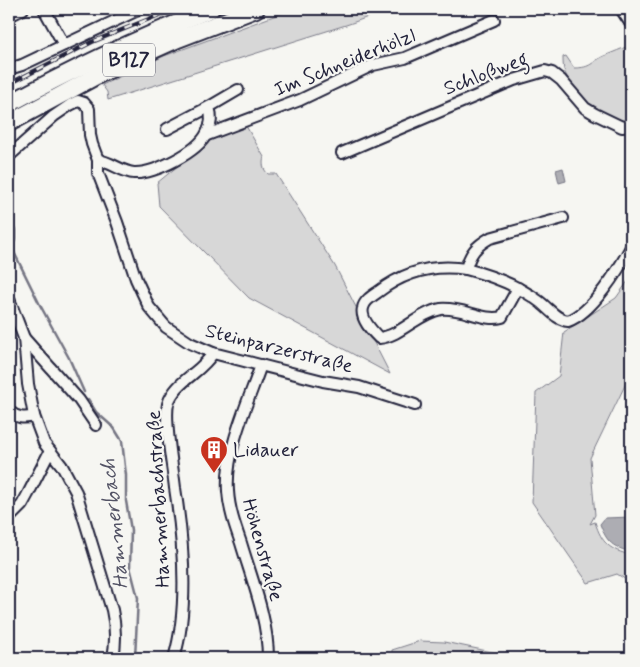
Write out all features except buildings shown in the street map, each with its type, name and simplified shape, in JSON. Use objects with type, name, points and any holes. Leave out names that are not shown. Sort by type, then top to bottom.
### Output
[{"type":"main road","name":"B127","points":[[9,104],[48,82],[123,46],[211,9]]},
{"type":"main road","name":"B127","points":[[9,123],[138,56],[256,9]]},
{"type":"street","points":[[9,16],[23,9]]},
{"type":"street","points":[[44,9],[64,45]]},
{"type":"street","points":[[9,69],[140,9]]},
{"type":"street","points":[[621,9],[631,24]]},
{"type":"street","name":"Im Schneiderhölzl","points":[[98,160],[112,163],[132,173],[145,173],[159,169],[176,160],[207,135],[300,100],[373,65],[405,58],[494,20]]},
{"type":"street","name":"Schloßweg","points":[[342,153],[514,80],[545,70],[561,80],[585,108],[622,127],[631,126]]},
{"type":"street","points":[[167,129],[238,90]]},
{"type":"street","points":[[11,152],[54,116],[56,97]]},
{"type":"street","name":"Steinparzerstraße","points":[[54,116],[74,102],[78,101],[88,106],[92,144],[98,160],[98,173],[118,222],[136,279],[149,307],[166,328],[190,344],[213,353],[323,382],[359,387],[415,405]]},
{"type":"street","points":[[207,135],[212,120],[209,107]]},
{"type":"street","points":[[466,269],[472,252],[490,238],[563,218]]},
{"type":"street","points":[[518,288],[502,317],[493,319],[463,310],[441,310],[419,317],[388,337],[379,338],[371,330],[362,314],[363,306],[369,299],[397,279],[431,268],[449,266],[494,276],[518,288],[541,303],[557,317],[564,320],[575,318],[581,315],[609,282],[631,248]]},
{"type":"street","points":[[9,299],[24,338],[28,384],[34,416],[44,442],[69,477],[85,519],[115,624],[116,644],[113,658]]},
{"type":"street","points":[[24,338],[79,400],[96,425]]},
{"type":"street","name":"Hammerbachstraße","points":[[174,658],[180,630],[182,568],[178,504],[167,414],[171,398],[179,386],[213,353]]},
{"type":"street","name":"Höhenstraße","points":[[261,366],[232,454],[228,492],[234,521],[264,623],[268,642],[268,658]]},
{"type":"street","points":[[9,411],[25,419],[34,416]]},
{"type":"street","points":[[9,518],[25,500],[50,451]]},
{"type":"shaded area","points":[[293,9],[390,9],[349,24],[108,100],[107,92],[102,85],[164,56]]},
{"type":"shaded area","points":[[631,45],[631,122],[612,118],[592,106],[576,90],[565,73],[563,57],[566,56],[574,68],[584,67]]},
{"type":"shaded area","points":[[246,126],[264,157],[263,164],[265,170],[268,174],[276,174],[335,266],[390,374],[249,298],[159,206],[157,183],[207,142]]},
{"type":"shaded area","points":[[563,168],[566,181],[559,183],[556,170]]},
{"type":"shaded area","points":[[631,277],[631,369],[590,458],[595,515],[590,524],[595,522],[601,536],[608,545],[618,551],[631,555],[631,583],[617,574],[588,583],[532,502],[536,393],[559,376],[564,332],[616,298]]},
{"type":"shaded area","points":[[631,517],[631,552],[611,543],[605,536],[600,524],[605,518]]},
{"type":"shaded area","points":[[420,641],[444,642],[521,658],[392,658],[392,650]]},
{"type":"waterway","name":"Hammerbach","points":[[9,242],[69,358],[84,392]]},
{"type":"waterway","name":"Hammerbach","points":[[88,399],[96,412],[114,428],[122,441],[126,475],[126,501],[131,530],[130,567],[138,598],[135,658]]},
{"type":"railway","points":[[9,84],[92,42],[174,9]]},
{"type":"place","name":"Lidauer","points":[[214,474]]}]
